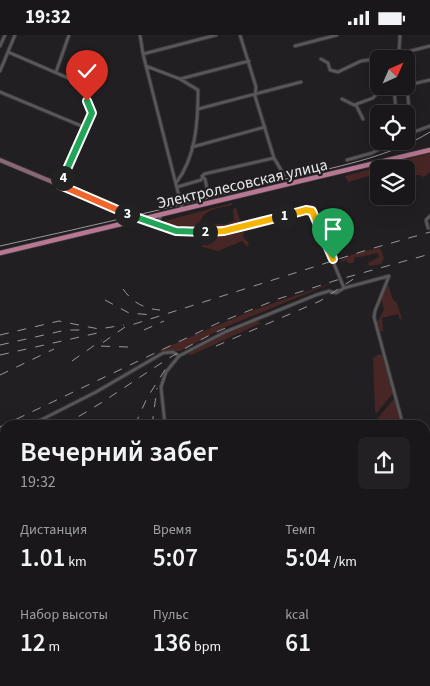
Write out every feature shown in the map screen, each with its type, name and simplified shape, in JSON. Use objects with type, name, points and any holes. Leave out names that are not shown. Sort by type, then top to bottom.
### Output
[{"type":"main road","name":"Электролесовская улица","points":[[0,253],[430,149]]},
{"type":"street","points":[[0,47],[5,35]]},
{"type":"street","points":[[0,71],[15,35]]},
{"type":"street","points":[[56,72],[69,35]]},
{"type":"street","points":[[140,35],[146,66],[183,210]]},
{"type":"street","points":[[143,53],[216,35]]},
{"type":"street","points":[[240,35],[249,61],[274,158],[284,175]]},
{"type":"street","points":[[295,46],[337,35]]},
{"type":"street","points":[[400,35],[400,50]]},
{"type":"street","points":[[413,50],[430,46]]},
{"type":"street","points":[[8,52],[89,87]]},
{"type":"street","points":[[321,59],[328,63],[330,70],[338,73],[362,61],[370,60]]},
{"type":"street","points":[[180,79],[249,61]]},
{"type":"street","points":[[146,66],[180,79],[198,90],[198,109],[192,147],[188,163],[176,183]]},
{"type":"street","points":[[415,83],[430,80]]},
{"type":"street","points":[[198,109],[256,92],[301,82]]},
{"type":"street","points":[[0,92],[84,127]]},
{"type":"street","points":[[342,99],[350,105],[356,105],[375,95]]},
{"type":"street","points":[[60,185],[84,127],[92,113],[87,101]]},
{"type":"street","points":[[356,105],[363,119]]},
{"type":"street","points":[[192,147],[265,127]]},
{"type":"street","points":[[415,132],[430,127]]},
{"type":"street","points":[[347,160],[378,150]]},
{"type":"street","points":[[177,187],[201,180],[204,173],[274,158]]},
{"type":"street","points":[[0,160],[141,219],[187,233],[224,231],[306,210],[312,211],[344,288]]},
{"type":"street","points":[[202,176],[205,179],[208,193]]},
{"type":"street","points":[[162,215],[158,220],[162,226]]},
{"type":"street","points":[[428,228],[426,220],[430,216]]},
{"type":"street","points":[[165,420],[161,387],[166,372],[179,355],[225,332],[316,295],[329,291],[336,293],[344,288],[389,276],[374,311],[374,317],[402,420]]},
{"type":"street","points":[[41,420],[96,392],[163,353],[173,352],[179,355]]},
{"type":"shaded area","points":[[430,153],[430,172],[424,177],[415,176],[415,160],[404,160]]},
{"type":"shaded area","points":[[370,169],[370,176],[348,182],[345,176]]},
{"type":"shaded area","points":[[232,203],[232,205],[208,212],[200,223],[226,224],[234,221],[233,209],[236,208],[241,223],[201,228],[161,224],[161,222]]},
{"type":"shaded area","points":[[244,232],[243,237],[249,243],[247,247],[242,241],[218,251],[202,247],[203,236]]},
{"type":"shaded area","points":[[380,248],[384,258],[381,264],[369,266],[368,263],[379,257],[378,253],[355,257],[353,263],[348,263],[346,260],[339,263],[352,255]]},
{"type":"shaded area","points":[[337,281],[223,328],[181,351],[162,352],[160,350],[251,311]]},
{"type":"shaded area","points":[[386,284],[388,284],[393,300],[397,303],[402,319],[400,320],[398,314],[382,318],[383,331],[380,331],[378,322],[384,309],[381,298]]},
{"type":"shaded area","points":[[256,321],[261,323],[189,356],[192,350]]},
{"type":"shaded area","points":[[379,354],[382,355],[393,393],[377,413],[375,412],[373,358]]},
{"type":"shaded area","points":[[394,399],[400,420],[376,420]]},
{"type":"tram line","points":[[0,246],[342,166],[397,149],[430,132]]},
{"type":"railway","points":[[128,347],[98,346],[125,327],[367,250],[430,232]]},
{"type":"railway","points":[[15,420],[218,323],[278,299],[430,254]]},
{"type":"railway","points":[[216,346],[320,301],[355,278]]},
{"type":"railway","points":[[123,289],[130,298],[139,304],[160,310]]},
{"type":"railway","points":[[105,300],[129,313],[153,315]]},
{"type":"railway","points":[[0,335],[59,321],[99,329],[124,325]]},
{"type":"railway","points":[[144,330],[164,321]]},
{"type":"railway","points":[[72,420],[167,359],[210,335],[233,325]]},
{"type":"railway","points":[[0,345],[66,330],[83,330]]},
{"type":"railway","points":[[0,355],[102,332]]},
{"type":"railway","points":[[72,361],[102,340]]},
{"type":"railway","points":[[0,375],[54,349]]},
{"type":"railway","points":[[137,420],[147,398],[170,362]]},
{"type":"railway","points":[[153,420],[157,388]]},
{"type":"route","points":[[87,101],[92,113],[84,127],[60,185],[141,219],[187,233],[224,231],[306,210],[312,211],[333,259]]}]
